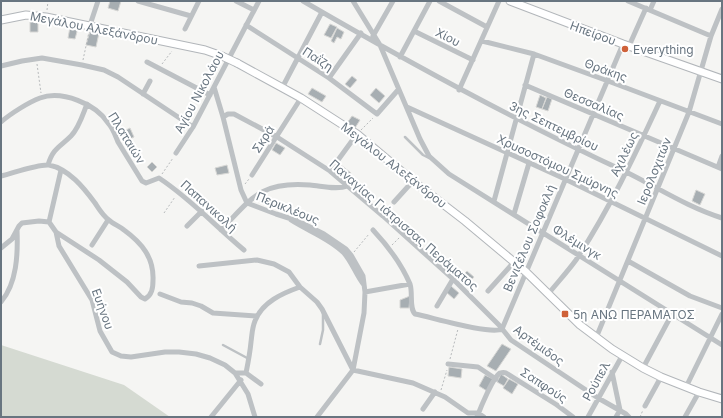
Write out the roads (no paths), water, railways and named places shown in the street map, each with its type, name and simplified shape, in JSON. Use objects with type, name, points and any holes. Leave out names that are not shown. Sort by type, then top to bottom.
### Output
[{"type":"street","points":[[90,26],[98,1]]},
{"type":"street","points":[[138,1],[191,16]]},
{"type":"street","points":[[185,29],[199,1]]},
{"type":"street","points":[[236,1],[254,10]]},
{"type":"street","name":"Αγίου Νικολάου","points":[[176,153],[193,127],[259,1]]},
{"type":"street","name":"3ης Σεπτεμβρίου","points":[[303,1],[459,90],[694,208],[722,218]]},
{"type":"street","points":[[353,1],[373,36],[380,45]]},
{"type":"street","points":[[373,36],[393,1]]},
{"type":"street","points":[[400,56],[430,1]]},
{"type":"street","points":[[439,1],[487,27]]},
{"type":"street","points":[[459,90],[499,1]]},
{"type":"street","name":"Ηπείρου","points":[[510,1],[626,45],[722,79]]},
{"type":"street","points":[[628,1],[711,36]]},
{"type":"street","name":"Βενιζέλου Σοφοκλή","points":[[502,329],[608,80],[626,45],[654,1]]},
{"type":"street","name":"Ιερολοχιτών","points":[[596,338],[689,112],[711,36],[722,9]]},
{"type":"street","points":[[282,88],[322,12]]},
{"type":"street","name":"Μεγάλου Αλεξάνδρου","points":[[1,20],[26,14],[46,17],[205,50],[237,63],[301,98],[357,134],[526,272],[580,325],[596,338],[622,356],[661,377],[699,392],[722,399]]},
{"type":"street","name":"Παΐζη","points":[[246,25],[329,78],[377,114],[398,90]]},
{"type":"street","name":"Χίου","points":[[414,31],[473,60]]},
{"type":"street","points":[[329,78],[361,33]]},
{"type":"street","name":"Θράκης","points":[[482,41],[534,54],[608,80],[722,124]]},
{"type":"street","name":"Φλέμινγκ","points":[[380,45],[398,90],[431,159],[449,174],[722,345]]},
{"type":"street","points":[[494,201],[534,54]]},
{"type":"street","points":[[1,66],[36,59],[82,65],[104,70],[118,77],[193,127]]},
{"type":"street","points":[[147,62],[210,95]]},
{"type":"street","points":[[143,94],[150,81]]},
{"type":"street","name":"Θεσσαλίας","points":[[525,85],[720,168]]},
{"type":"street","name":"Περικλέους","points":[[214,87],[241,190],[247,203],[298,221],[324,234],[341,245],[351,255],[363,276],[365,292],[364,313],[353,370],[317,417]]},
{"type":"street","name":"Πλαταιών","points":[[1,122],[18,109],[42,97],[67,98],[87,104],[95,109],[108,122],[142,181],[146,183],[159,178]]},
{"type":"street","name":"Σκρά","points":[[252,175],[301,98]]},
{"type":"street","name":"Αχιλέως","points":[[549,293],[578,255],[611,202],[660,101]]},
{"type":"street","points":[[48,165],[54,151],[74,132],[87,104]]},
{"type":"street","name":"Χρυσοστόμου Σμύρνης","points":[[407,107],[565,179],[722,256]]},
{"type":"street","name":"Παναγίας Γιάτρισσας Περάματος","points":[[223,117],[228,114],[234,114],[277,137],[330,171],[403,234],[489,314],[502,329]]},
{"type":"street","points":[[330,171],[357,134]]},
{"type":"street","points":[[720,168],[722,156]]},
{"type":"street","points":[[514,214],[530,163]]},
{"type":"street","points":[[1,176],[48,165],[61,170],[74,179],[108,220],[132,236],[150,258],[153,278],[152,291],[147,298],[141,297],[127,282],[99,260],[56,232]]},
{"type":"street","points":[[1,248],[12,239],[22,223],[39,221],[49,222],[61,170]]},
{"type":"street","name":"Παπανικολή","points":[[159,178],[202,211],[220,230],[244,250]]},
{"type":"street","points":[[394,202],[413,181]]},
{"type":"street","points":[[220,230],[258,193],[273,187],[289,184],[337,187],[348,186]]},
{"type":"street","points":[[188,226],[202,211]]},
{"type":"street","points":[[287,218],[316,233],[338,248],[347,257],[364,285]]},
{"type":"street","points":[[92,245],[108,220]]},
{"type":"street","name":"Ευήνου","points":[[49,222],[56,232],[59,246],[92,300],[100,331],[112,352],[121,356],[131,357],[165,352],[179,352],[196,354],[210,358],[225,365],[241,380],[248,394],[255,417]]},
{"type":"street","points":[[1,302],[8,293],[15,272],[17,230]]},
{"type":"street","points":[[365,292],[410,284],[389,248],[373,230]]},
{"type":"street","points":[[199,266],[257,260],[265,261],[283,268],[289,272],[300,287],[313,297],[322,308],[353,370],[413,383],[438,393],[468,413],[484,417]]},
{"type":"street","points":[[628,261],[690,296],[722,308]]},
{"type":"street","points":[[488,292],[514,262]]},
{"type":"street","points":[[437,306],[453,280]]},
{"type":"street","name":"Αρτέμιδος","points":[[410,284],[412,292],[411,309],[415,314],[460,325],[495,331],[502,329],[511,340],[629,417]]},
{"type":"street","points":[[246,373],[253,330],[257,316],[272,300],[300,287]]},
{"type":"street","points":[[160,294],[182,302],[192,303],[213,313],[257,316]]},
{"type":"street","points":[[643,368],[672,314]]},
{"type":"street","points":[[686,387],[722,314]]},
{"type":"street","name":"Ρούπελ","points":[[588,417],[622,356]]},
{"type":"street","points":[[448,364],[478,367],[496,379],[478,415]]},
{"type":"street","name":"Σαπφούς","points":[[496,379],[499,374],[503,372],[506,373],[557,405],[572,417]]},
{"type":"street","points":[[612,372],[620,410],[616,417]]},
{"type":"street","points":[[235,373],[246,373],[261,384]]},
{"type":"street","points":[[645,406],[661,377]]},
{"type":"street","points":[[211,417],[241,380]]},
{"type":"street","points":[[685,417],[699,392]]},
{"type":"street","points":[[423,409],[438,393]]},
{"type":"lane","points":[[405,137],[423,155],[431,159]]},
{"type":"lane","points":[[320,344],[323,330],[322,308]]},
{"type":"lane","points":[[223,345],[249,359]]},
{"type":"place","name":"Everything","points":[[625,49]]},
{"type":"place","name":"5η ΑΝΩ ΠΕΡΑΜΑΤΟΣ","points":[[565,314]]}]
